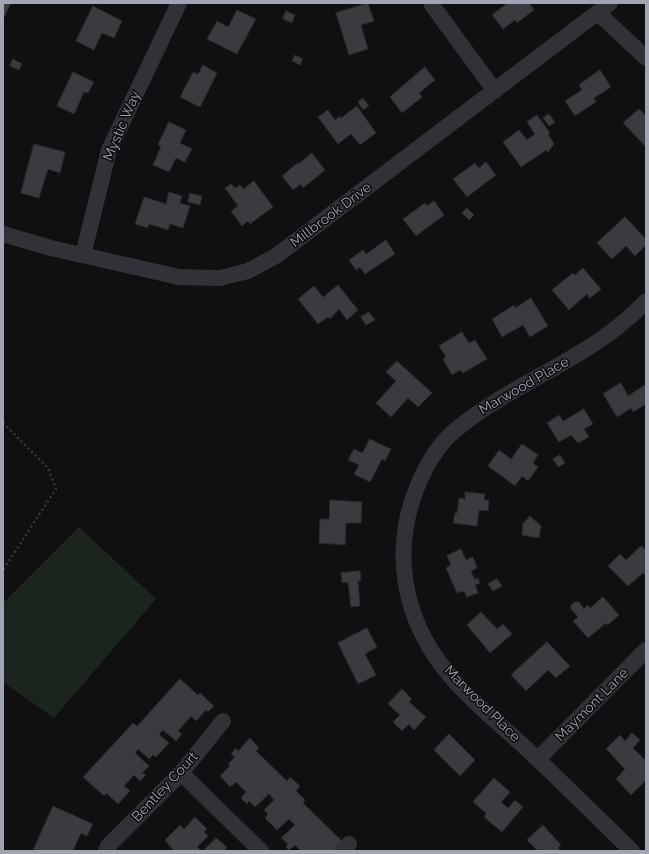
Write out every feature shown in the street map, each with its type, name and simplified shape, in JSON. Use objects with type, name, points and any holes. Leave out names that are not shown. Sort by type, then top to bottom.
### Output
[{"type":"street","name":"Mystic Way","points":[[83,255],[109,150],[179,3]]},
{"type":"street","points":[[432,5],[495,91]]},
{"type":"street","name":"Millbrook Drive","points":[[3,234],[51,248],[179,277],[220,278],[248,271],[276,256],[604,8]]},
{"type":"street","points":[[604,8],[646,58]]},
{"type":"street","name":"Marwood Place","points":[[632,851],[538,759],[466,692],[436,657],[415,618],[405,582],[402,563],[407,518],[424,473],[444,440],[457,428],[492,405],[592,347],[624,323],[646,301]]},
{"type":"street","name":"Maymont Lane","points":[[538,759],[646,650]]},
{"type":"street","name":"Bentley Court","points":[[106,851],[108,846],[181,773],[223,720]]},
{"type":"street","points":[[181,773],[261,851]]},
{"type":"path","points":[[3,423],[48,468],[56,489],[3,570]]},
{"type":"shaded area","points":[[79,527],[156,599],[54,718],[3,682],[3,603]]},
{"type":"building","points":[[3,3],[11,3],[3,19]]},
{"type":"building","points":[[368,3],[374,21],[361,25],[368,49],[349,55],[336,13]]},
{"type":"building","points":[[508,3],[529,3],[534,10],[517,23],[515,20],[503,29],[492,15]]},
{"type":"building","points":[[93,6],[122,21],[114,38],[102,33],[94,50],[76,41]]},
{"type":"building","points":[[237,10],[256,19],[237,54],[207,39],[217,21],[228,27]]},
{"type":"building","points":[[286,11],[295,15],[292,23],[283,19]]},
{"type":"building","points":[[295,55],[303,59],[300,65],[292,61]]},
{"type":"building","points":[[13,59],[22,64],[19,70],[10,66]]},
{"type":"building","points":[[203,65],[217,73],[200,107],[180,97],[193,72],[198,74]]},
{"type":"building","points":[[425,67],[435,80],[419,93],[422,97],[402,113],[390,97]]},
{"type":"building","points":[[600,70],[611,87],[594,98],[596,102],[575,116],[565,101],[582,90],[579,85]]},
{"type":"building","points":[[73,72],[94,82],[88,93],[84,92],[74,114],[57,106]]},
{"type":"building","points":[[363,98],[369,106],[363,110],[358,102]]},
{"type":"building","points":[[357,106],[376,133],[360,145],[351,134],[338,144],[318,117],[328,110],[335,120],[340,116],[341,118]]},
{"type":"building","points":[[639,109],[646,116],[646,147],[623,123]]},
{"type":"building","points":[[549,114],[555,122],[549,126],[543,118]]},
{"type":"building","points":[[537,115],[550,133],[548,134],[554,144],[548,152],[546,150],[521,167],[503,142],[519,130],[527,140],[535,134],[527,122]]},
{"type":"building","points":[[169,122],[186,130],[180,143],[192,149],[185,162],[176,158],[169,172],[153,165],[161,146],[158,145]]},
{"type":"building","points":[[34,144],[65,152],[60,173],[48,169],[39,198],[21,193]]},
{"type":"building","points":[[312,153],[325,170],[303,188],[301,184],[293,190],[282,176]]},
{"type":"building","points":[[486,162],[496,175],[467,197],[453,179],[475,163],[479,168]]},
{"type":"building","points":[[254,181],[273,207],[250,224],[248,221],[242,226],[231,211],[238,206],[225,188],[231,184],[235,188],[240,185],[243,189]]},
{"type":"building","points":[[169,192],[182,196],[180,203],[190,206],[183,228],[170,224],[168,230],[149,224],[148,228],[135,224],[144,197],[166,204]]},
{"type":"building","points":[[190,193],[202,196],[200,205],[188,202]]},
{"type":"building","points":[[434,201],[444,215],[416,236],[403,219],[425,203],[427,206]]},
{"type":"building","points":[[467,208],[474,215],[469,220],[462,213]]},
{"type":"building","points":[[625,217],[646,239],[646,245],[635,256],[626,246],[612,259],[597,243]]},
{"type":"building","points":[[386,240],[395,254],[365,274],[360,267],[356,270],[349,260],[363,250],[366,254]]},
{"type":"building","points":[[583,268],[601,289],[590,298],[587,294],[569,310],[552,290],[573,273],[575,275]]},
{"type":"building","points":[[338,285],[358,310],[347,320],[339,309],[330,319],[328,317],[318,324],[298,299],[314,286],[323,297]]},
{"type":"building","points":[[531,298],[548,326],[530,337],[523,325],[502,337],[492,319],[514,305],[515,308]]},
{"type":"building","points":[[369,312],[375,320],[366,325],[361,317]]},
{"type":"building","points":[[462,332],[469,343],[475,340],[487,359],[463,373],[460,370],[452,375],[443,359],[446,357],[439,346]]},
{"type":"building","points":[[397,361],[432,393],[418,407],[408,398],[391,417],[376,403],[396,381],[386,372]]},
{"type":"building","points":[[621,383],[628,396],[646,384],[646,404],[633,412],[631,408],[617,417],[603,394]]},
{"type":"building","points":[[584,409],[593,424],[584,429],[589,437],[578,443],[571,435],[559,442],[547,423],[559,415],[563,421]]},
{"type":"building","points":[[370,439],[391,449],[385,461],[382,459],[370,482],[354,474],[359,465],[348,460],[354,449],[362,453]]},
{"type":"building","points":[[522,444],[538,455],[533,463],[538,467],[528,481],[522,476],[515,486],[488,466],[499,450],[511,459]]},
{"type":"building","points":[[560,455],[565,463],[558,467],[553,459]]},
{"type":"building","points":[[465,492],[485,494],[484,500],[489,500],[488,511],[479,510],[477,526],[453,523],[455,513],[457,513],[459,498],[465,499]]},
{"type":"building","points":[[330,500],[362,502],[361,523],[346,523],[345,545],[319,543],[320,519],[329,519]]},
{"type":"building","points":[[530,516],[541,526],[539,538],[522,535],[523,524]]},
{"type":"building","points":[[641,546],[646,550],[646,576],[643,573],[628,586],[608,566],[620,554],[626,560]]},
{"type":"building","points":[[461,549],[466,560],[473,557],[477,568],[471,571],[475,580],[478,578],[480,583],[475,585],[478,593],[467,597],[464,591],[457,593],[446,568],[451,565],[447,556]]},
{"type":"building","points":[[360,571],[361,581],[358,581],[360,606],[351,607],[348,582],[342,583],[341,573]]},
{"type":"building","points":[[497,579],[502,586],[493,591],[488,584]]},
{"type":"building","points":[[603,597],[619,615],[608,625],[606,623],[588,638],[573,621],[578,617],[571,609],[571,605],[575,602],[579,602],[584,609],[588,605],[590,608]]},
{"type":"building","points":[[481,612],[497,629],[503,624],[512,634],[490,653],[467,625]]},
{"type":"building","points":[[367,628],[377,647],[365,654],[376,675],[358,684],[338,643]]},
{"type":"building","points":[[547,642],[570,666],[556,678],[548,670],[526,691],[511,675]]},
{"type":"building","points":[[180,679],[198,695],[200,693],[214,706],[208,712],[206,710],[196,721],[191,716],[178,731],[182,734],[176,741],[163,730],[159,734],[169,743],[156,757],[153,755],[149,759],[138,749],[135,753],[149,766],[142,773],[146,775],[140,781],[134,775],[124,786],[130,791],[118,804],[106,793],[104,796],[83,777],[133,723],[137,726]]},
{"type":"building","points":[[402,689],[412,699],[409,702],[426,717],[414,730],[409,724],[402,731],[393,722],[400,715],[388,704]]},
{"type":"building","points":[[632,733],[640,740],[633,748],[646,761],[646,780],[631,795],[616,779],[625,769],[606,749],[620,735],[625,741]]},
{"type":"building","points":[[449,734],[475,760],[460,776],[434,750]]},
{"type":"building","points":[[250,738],[259,748],[256,751],[287,781],[290,777],[300,786],[296,791],[305,800],[303,803],[346,845],[339,851],[301,851],[295,845],[289,850],[286,847],[288,844],[281,838],[295,825],[289,819],[277,830],[265,818],[268,814],[264,810],[274,800],[269,794],[255,807],[249,801],[247,804],[241,798],[246,792],[236,782],[230,787],[220,776],[230,766],[228,764],[235,757],[231,754],[236,748],[238,751]]},
{"type":"building","points":[[494,778],[510,792],[501,802],[508,808],[515,800],[523,807],[502,832],[484,817],[486,813],[473,802]]},
{"type":"building","points":[[53,806],[93,824],[87,836],[81,833],[73,851],[33,851]]},
{"type":"building","points":[[195,817],[207,829],[204,832],[208,836],[197,847],[202,851],[174,851],[165,840],[180,825],[184,829]]},
{"type":"building","points":[[543,825],[561,845],[558,848],[561,851],[538,851],[527,840]]},
{"type":"building","points":[[216,838],[227,847],[224,851],[203,851]]}]
